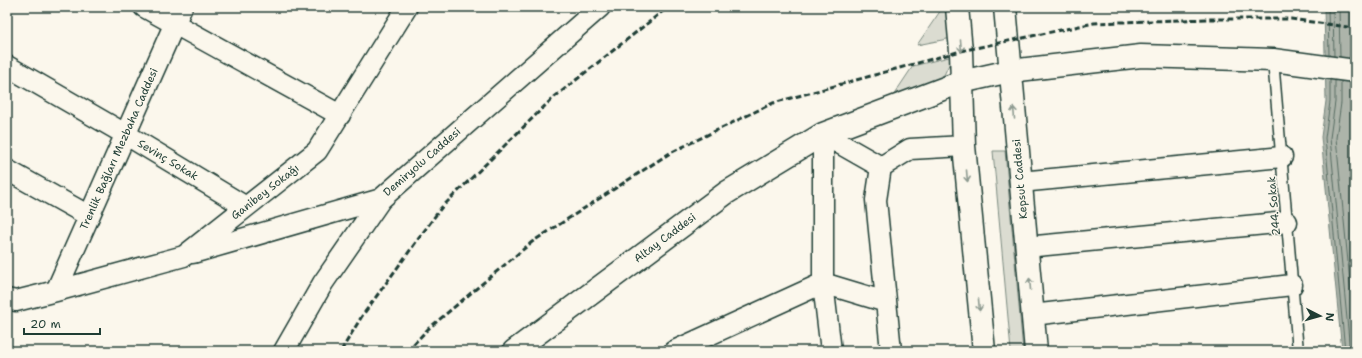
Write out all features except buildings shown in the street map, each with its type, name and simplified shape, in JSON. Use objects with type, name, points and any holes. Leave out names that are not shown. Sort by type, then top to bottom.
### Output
[{"type":"street","points":[[144,7],[178,15],[340,115]]},
{"type":"street","name":"Ganibey Sokağı","points":[[7,299],[16,301],[184,256],[317,152],[407,7]]},
{"type":"street","name":"Demiryolu Caddesi","points":[[184,256],[380,199],[600,7]]},
{"type":"street","points":[[957,7],[961,51],[964,146],[984,351]]},
{"type":"street","name":"Kepsut Caddesi","points":[[1005,7],[1036,351]]},
{"type":"street","name":"Trenlik Bağları Mezbaha Caddesi","points":[[56,291],[178,15]]},
{"type":"street","name":"Altay Caddesi","points":[[514,351],[726,193],[823,134],[962,82],[1010,71],[1141,56],[1273,60],[1345,70]]},
{"type":"street","name":"Sevinç Sokak","points":[[7,66],[126,134],[246,207]]},
{"type":"street","points":[[831,351],[823,283],[823,134],[881,167]]},
{"type":"street","points":[[891,351],[876,200],[881,167],[910,149],[964,146]]},
{"type":"street","points":[[1020,182],[1282,157]]},
{"type":"street","points":[[7,170],[89,216]]},
{"type":"street","points":[[284,351],[323,283],[380,199]]},
{"type":"street","points":[[1026,247],[1287,222]]},
{"type":"street","points":[[674,351],[823,283],[886,302]]},
{"type":"street","points":[[1032,315],[1292,285]]},
{"type":"lane","name":"244. Sokak","points":[[1273,60],[1298,351]]},
{"type":"shaded area","points":[[943,7],[947,7],[952,38],[917,45]]},
{"type":"shaded area","points":[[953,56],[944,75],[932,84],[893,96],[913,66]]},
{"type":"shaded area","points":[[993,151],[1005,151],[1023,351],[1011,351]]},
{"type":"water","points":[[1324,7],[1355,7],[1355,351],[1342,351],[1321,137],[1326,101]]},
{"type":"railway","points":[[341,351],[362,316],[441,208],[552,99],[668,7]]},
{"type":"railway","points":[[407,351],[428,329],[532,242],[670,153],[773,103],[961,51],[1094,23],[1208,19],[1291,19],[1355,28]]}]
